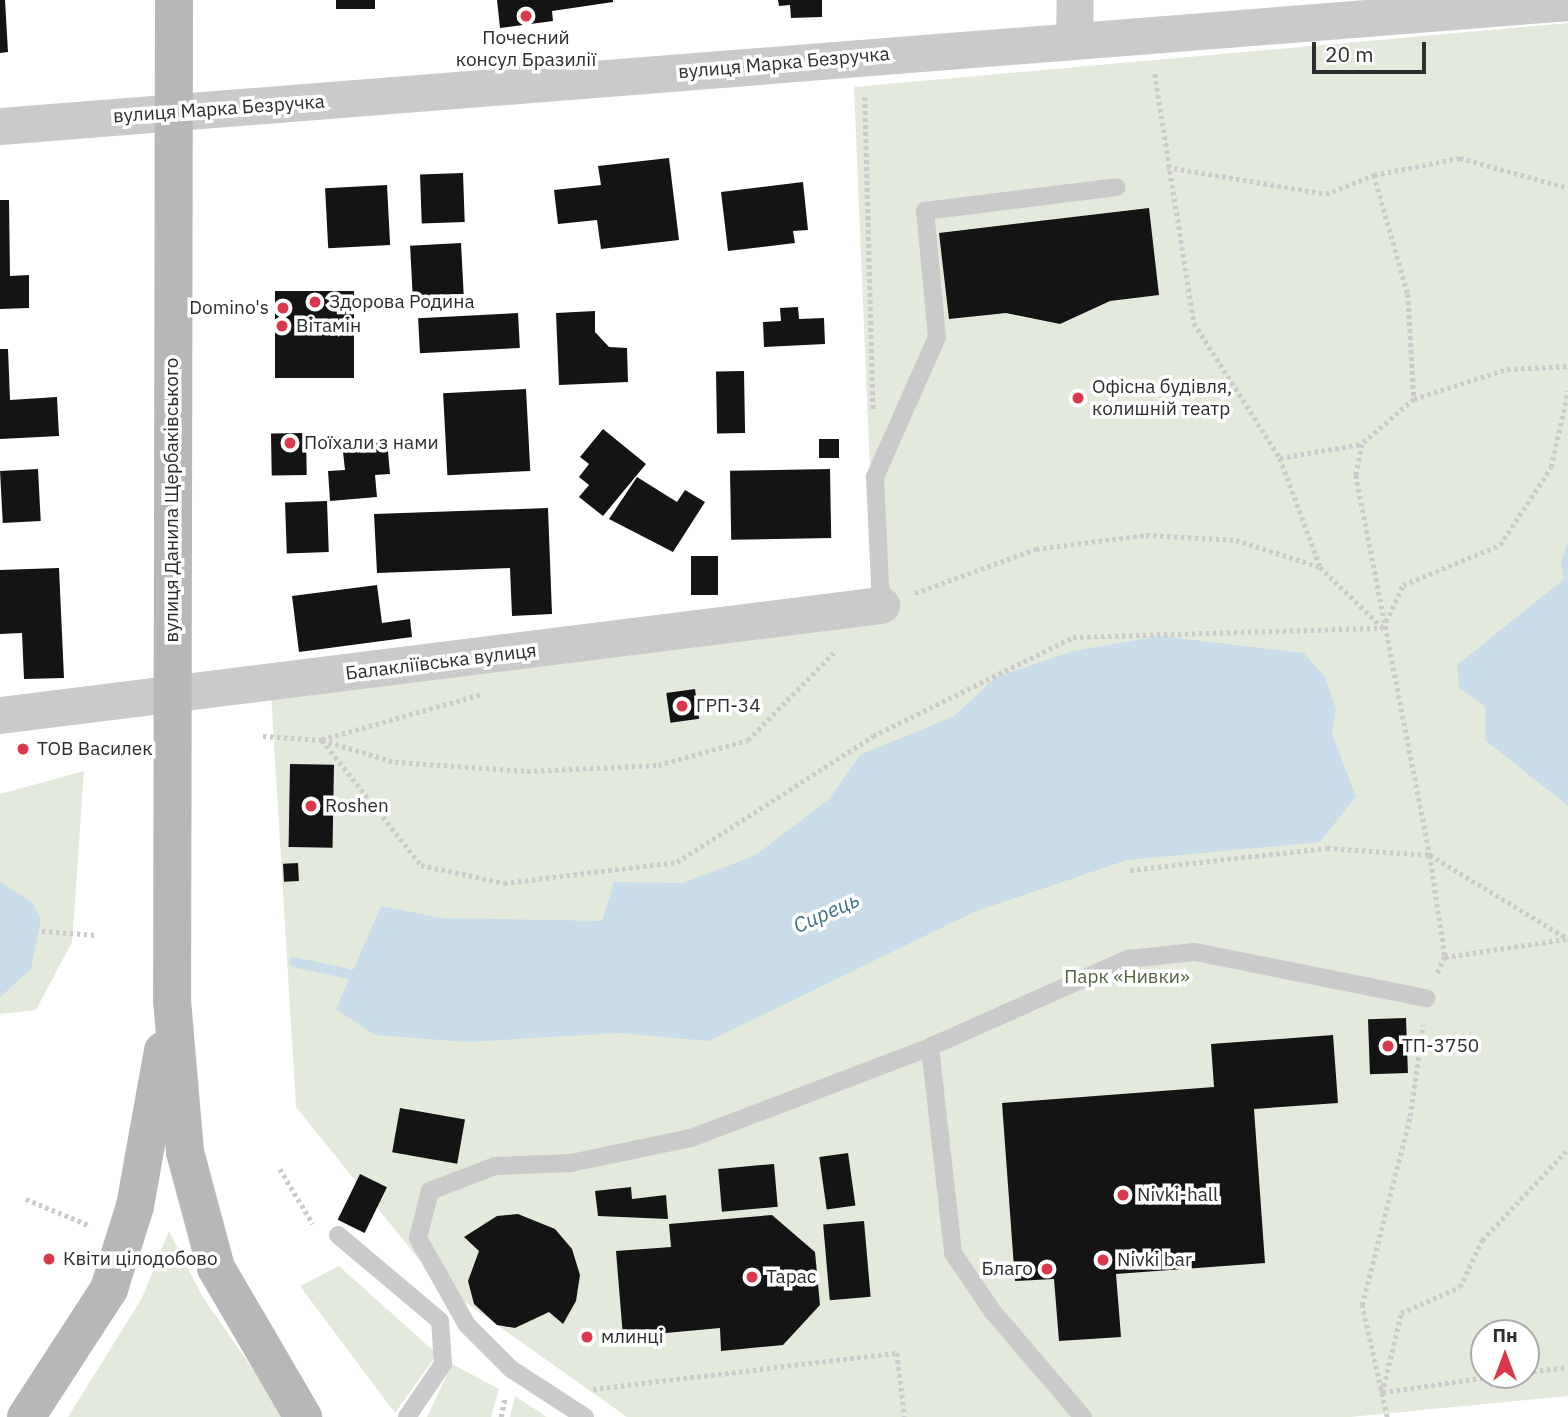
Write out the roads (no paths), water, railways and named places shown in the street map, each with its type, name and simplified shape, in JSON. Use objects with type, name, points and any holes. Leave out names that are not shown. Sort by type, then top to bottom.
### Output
[{"type":"main road","name":"вулиця Данила Щербаківського","points":[[174,0],[172,1000],[198,1213],[216,1268],[303,1417]]},
{"type":"main road","name":"вулиця Данила Щербаківського","points":[[26,1417],[109,1289],[135,1206],[172,1000]]},
{"type":"street","points":[[1074,39],[1075,0]]},
{"type":"street","name":"вулиця Марка Безручка","points":[[0,126],[1568,2]]},
{"type":"street","name":"Балакліївська вулиця","points":[[0,715],[172,696],[881,605]]},
{"type":"lane","points":[[881,605],[875,477],[937,337],[925,211],[1116,187]]},
{"type":"lane","points":[[585,1417],[554,1394],[511,1369],[467,1325],[438,1283],[418,1238],[430,1191],[495,1166],[571,1163],[691,1138],[930,1046],[1128,959],[1195,952],[1426,998]]},
{"type":"lane","points":[[930,1046],[953,1254],[1083,1417]]},
{"type":"lane","points":[[338,1235],[440,1321],[443,1364],[407,1417]]},
{"type":"water","points":[[1568,541],[1568,806],[1485,740],[1485,706],[1459,688],[1457,665],[1564,579],[1561,562]]},
{"type":"water","points":[[1159,636],[1304,653],[1325,677],[1336,709],[1332,734],[1356,796],[1320,842],[1127,860],[974,912],[709,1041],[618,1033],[468,1042],[375,1035],[336,1009],[381,906],[442,918],[602,921],[614,882],[683,883],[756,855],[830,798],[860,755],[954,716],[996,677],[1073,651]]},
{"type":"water","points":[[0,882],[33,903],[41,920],[31,969],[0,997]]},
{"type":"waterway","name":"Сирець","points":[[294,962],[363,977]]},
{"type":"place","name":"Почесний консул Бразилії","points":[[526,16]]},
{"type":"place","name":"Здорова Родина","points":[[315,302]]},
{"type":"place","name":"Domino's","points":[[283,308]]},
{"type":"place","name":"Вітамін","points":[[282,326]]},
{"type":"place","name":"Офісна будівля, колишній театр","points":[[1078,398]]},
{"type":"place","name":"Поїхали з нами","points":[[290,443]]},
{"type":"place","name":"ГРП-34","points":[[682,706]]},
{"type":"place","name":"ТОВ Василек","points":[[23,749]]},
{"type":"place","name":"Roshen","points":[[311,806]]},
{"type":"place","name":"ТП-3750","points":[[1388,1046]]},
{"type":"place","name":"Nivki-hall","points":[[1123,1195]]},
{"type":"place","name":"Квіти цілодобово","points":[[49,1259]]},
{"type":"place","name":"Nivki bar","points":[[1103,1260]]},
{"type":"place","name":"Благо","points":[[1047,1269]]},
{"type":"place","name":"Тарас","points":[[752,1277]]},
{"type":"place","name":"млинці","points":[[587,1337]]},
{"type":"park label","name":"Парк «Нивки»","points":[[1127,977]]}]
